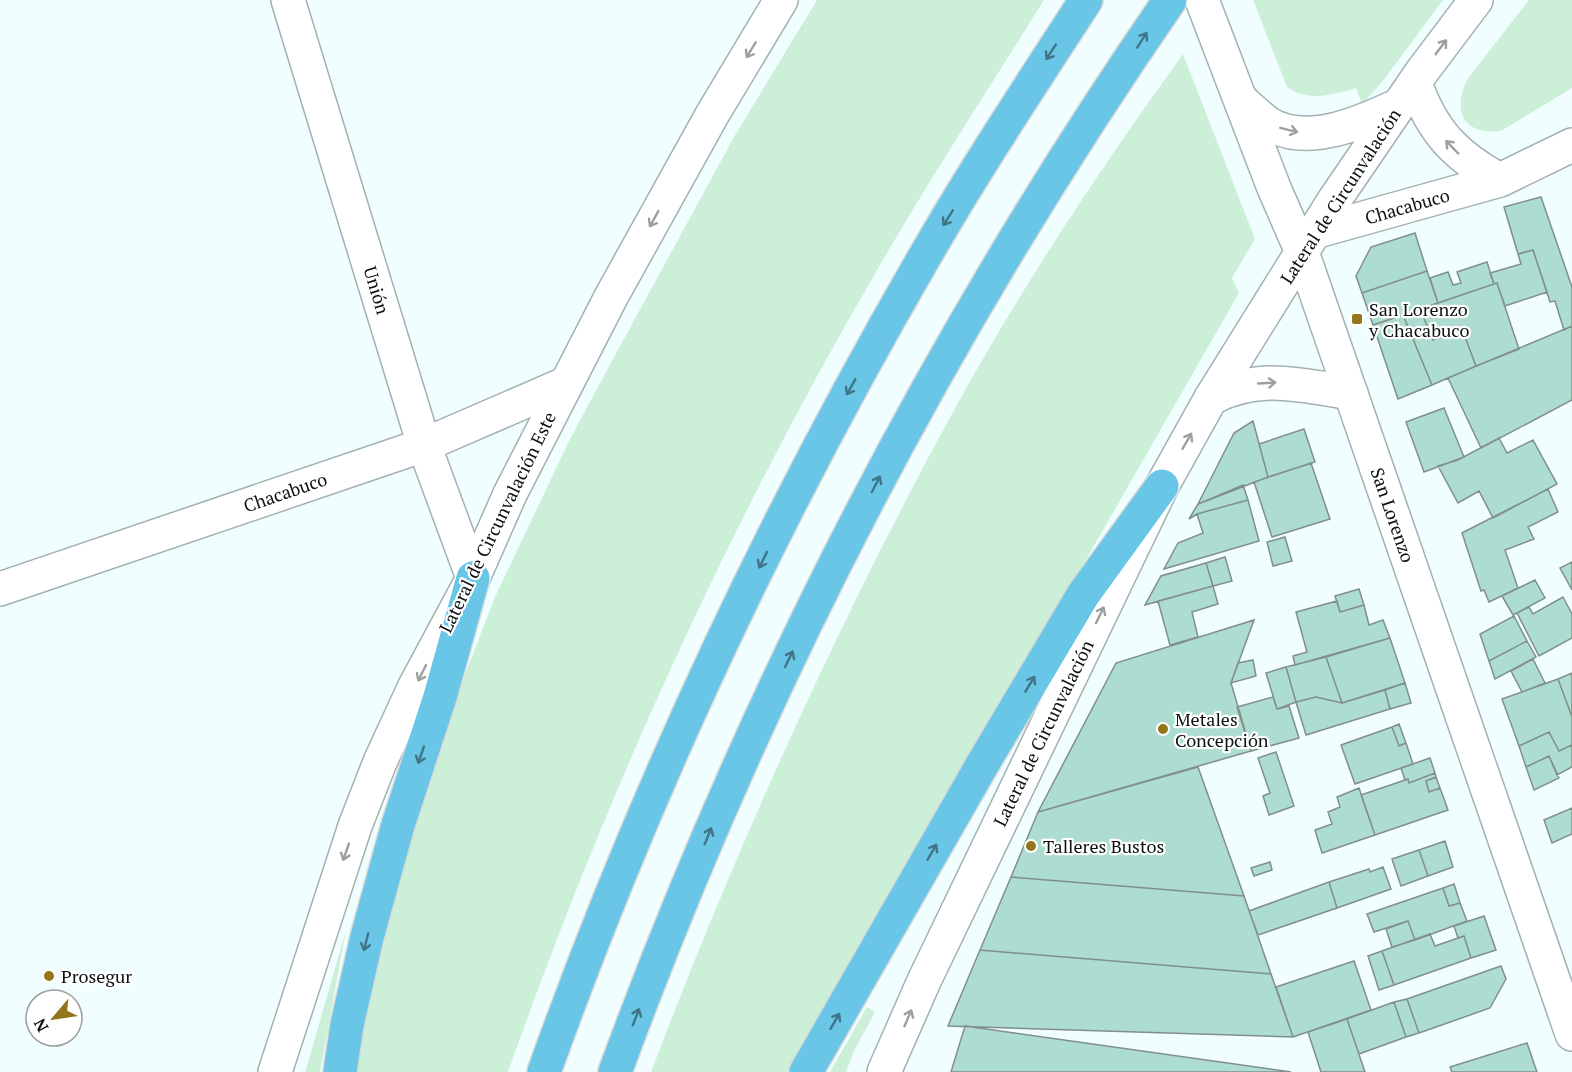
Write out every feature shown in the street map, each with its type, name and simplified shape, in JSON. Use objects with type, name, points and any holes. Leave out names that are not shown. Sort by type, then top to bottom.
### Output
[{"type":"highway","points":[[615,1072],[713,822],[744,751],[834,566],[926,391],[976,302],[1115,81],[1170,0]]},
{"type":"highway","points":[[544,1072],[608,902],[667,763],[721,645],[801,482],[869,353],[927,252],[1085,2]]},
{"type":"highway","points":[[806,1072],[982,765],[1083,595],[1162,486]]},
{"type":"highway","points":[[340,1072],[347,1025],[367,937],[398,825],[440,697],[473,579]]},
{"type":"street","name":"Unión","points":[[288,0],[424,445],[473,579]]},
{"type":"street","name":"Lateral de Circunvalación Este","points":[[275,1072],[329,902],[380,762],[415,686],[473,579],[510,494],[565,384],[706,125],[781,0]]},
{"type":"street","name":"San Lorenzo","points":[[1202,0],[1274,188],[1308,242],[1351,393],[1572,1034]]},
{"type":"street","name":"Lateral de Circunvalación","points":[[884,1072],[975,873],[1162,486],[1211,398],[1308,242],[1407,94],[1476,0]]},
{"type":"street","points":[[1240,99],[1269,124],[1303,133],[1347,127],[1407,94],[1423,104],[1446,141],[1462,156],[1500,180]]},
{"type":"street","name":"Chacabuco","points":[[1308,242],[1500,180],[1572,145]]},
{"type":"street","points":[[1211,398],[1228,389],[1270,382],[1351,393]]},
{"type":"street","name":"Chacabuco","points":[[0,589],[424,445],[565,384]]},
{"type":"green space","points":[[817,0],[1044,0],[876,272],[822,367],[721,563],[628,764],[586,866],[508,1072],[352,1072],[381,942],[439,742],[495,597],[570,439],[613,359],[734,137]]},
{"type":"green space","points":[[1253,0],[1443,0],[1383,81],[1362,104],[1356,88],[1329,95],[1312,96],[1295,92],[1287,87]]},
{"type":"green space","points":[[1529,0],[1572,0],[1572,88],[1501,131],[1477,129],[1464,118],[1461,109],[1464,88],[1469,77]]},
{"type":"green space","points":[[1183,54],[1255,239],[1232,278],[1239,293],[792,1072],[651,1072],[730,875],[787,745],[915,482],[1034,274],[1144,108]]},
{"type":"green space","points":[[346,930],[320,1072],[305,1072],[307,1066]]},
{"type":"green space","points":[[867,1007],[875,1012],[854,1051],[846,1072],[830,1072]]},
{"type":"building","points":[[1541,197],[1572,287],[1572,326],[1564,330],[1555,301],[1550,302],[1533,250],[1518,254],[1504,207]]},
{"type":"building","points":[[1415,233],[1427,271],[1362,293],[1356,276],[1371,247]]},
{"type":"building","points":[[1533,250],[1547,292],[1505,306],[1497,283],[1494,284],[1490,273],[1521,264],[1518,254]]},
{"type":"building","points":[[1487,262],[1494,284],[1438,303],[1430,278],[1448,272],[1453,285],[1461,283],[1457,272]]},
{"type":"building","points":[[1427,271],[1438,303],[1373,325],[1362,293]]},
{"type":"building","points":[[1497,283],[1519,349],[1476,366],[1462,329],[1433,340],[1420,309]]},
{"type":"building","points":[[1420,309],[1430,333],[1413,339],[1403,315]]},
{"type":"building","points":[[1403,315],[1432,385],[1398,399],[1373,325]]},
{"type":"building","points":[[1572,326],[1572,400],[1481,448],[1448,378]]},
{"type":"building","points":[[1462,329],[1476,366],[1432,385],[1413,339],[1430,333],[1433,340]]},
{"type":"building","points":[[1444,408],[1464,457],[1424,472],[1406,422]]},
{"type":"building","points":[[1253,421],[1268,477],[1198,504],[1234,433]]},
{"type":"building","points":[[1304,429],[1315,462],[1268,477],[1259,444]]},
{"type":"building","points":[[1499,438],[1507,453],[1533,440],[1557,484],[1493,518],[1479,491],[1458,503],[1438,466],[1458,460]]},
{"type":"building","points":[[1311,463],[1330,519],[1272,537],[1254,482]]},
{"type":"building","points":[[1243,485],[1248,500],[1197,514],[1189,519],[1198,504]]},
{"type":"building","points":[[1548,489],[1558,512],[1528,527],[1534,539],[1505,550],[1518,588],[1489,602],[1484,590],[1481,591],[1462,533]]},
{"type":"building","points":[[1248,500],[1259,541],[1164,569],[1178,543],[1203,533],[1197,514]]},
{"type":"building","points":[[1285,537],[1292,561],[1273,566],[1267,542]]},
{"type":"building","points":[[1225,557],[1232,581],[1213,586],[1206,563]]},
{"type":"building","points":[[1572,562],[1572,590],[1560,568]]},
{"type":"building","points":[[1206,563],[1213,586],[1145,605],[1161,576]]},
{"type":"building","points":[[1535,580],[1545,598],[1513,615],[1502,596]]},
{"type":"building","points":[[1213,586],[1218,604],[1192,612],[1198,637],[1170,645],[1158,601]]},
{"type":"building","points":[[1359,589],[1364,605],[1340,612],[1335,596]]},
{"type":"building","points":[[1563,597],[1572,614],[1572,638],[1539,656],[1517,613],[1529,607],[1533,614]]},
{"type":"building","points":[[1337,601],[1340,612],[1364,605],[1369,625],[1383,620],[1390,638],[1295,665],[1293,656],[1307,652],[1296,612]]},
{"type":"building","points":[[1514,616],[1527,641],[1489,661],[1480,634]]},
{"type":"building","name":"Metales Concepción","points":[[1254,620],[1231,683],[1251,751],[1038,812],[1116,663]]},
{"type":"building","points":[[1390,638],[1405,683],[1342,703],[1326,657]]},
{"type":"building","points":[[1527,641],[1536,657],[1495,679],[1489,661]]},
{"type":"building","points":[[1326,657],[1342,703],[1316,697],[1296,702],[1286,667]]},
{"type":"building","points":[[1533,659],[1545,683],[1522,692],[1511,671]]},
{"type":"building","points":[[1253,660],[1256,676],[1231,683],[1238,663]]},
{"type":"building","points":[[1286,667],[1296,702],[1277,709],[1266,673]]},
{"type":"building","points":[[1572,673],[1572,717],[1558,679]]},
{"type":"building","points":[[1558,679],[1572,717],[1572,745],[1559,751],[1549,732],[1519,746],[1502,699]]},
{"type":"building","points":[[1405,683],[1411,703],[1390,709],[1385,690]]},
{"type":"building","points":[[1385,690],[1390,709],[1306,735],[1296,702],[1316,697],[1342,703]]},
{"type":"building","points":[[1273,697],[1277,709],[1289,706],[1299,738],[1251,751],[1237,707]]},
{"type":"building","points":[[1399,724],[1406,743],[1399,746],[1392,727]]},
{"type":"building","points":[[1392,727],[1399,746],[1406,743],[1413,764],[1355,784],[1341,745]]},
{"type":"building","points":[[1549,732],[1559,751],[1572,745],[1572,767],[1557,775],[1549,756],[1526,767],[1519,746]]},
{"type":"building","points":[[1276,752],[1294,806],[1269,815],[1263,796],[1270,793],[1258,758]]},
{"type":"building","points":[[1549,756],[1559,778],[1534,790],[1526,767]]},
{"type":"building","points":[[1430,758],[1435,773],[1409,783],[1408,779],[1405,780],[1401,768]]},
{"type":"building","points":[[1198,767],[1244,896],[1011,877],[1038,812]]},
{"type":"building","points":[[1435,773],[1436,777],[1426,781],[1429,792],[1440,788],[1448,810],[1375,835],[1361,795],[1408,779],[1409,783]]},
{"type":"building","points":[[1436,777],[1440,788],[1429,792],[1426,781]]},
{"type":"building","points":[[1359,788],[1375,835],[1322,853],[1315,830],[1332,824],[1328,812],[1340,807],[1337,797]]},
{"type":"building","points":[[1572,808],[1572,834],[1552,843],[1544,820]]},
{"type":"building","points":[[1445,841],[1453,867],[1428,876],[1419,850]]},
{"type":"building","points":[[1419,850],[1428,876],[1401,886],[1392,859]]},
{"type":"building","points":[[1270,862],[1272,870],[1254,876],[1251,868]]},
{"type":"building","points":[[1383,867],[1391,889],[1337,908],[1329,882],[1369,869],[1370,872]]},
{"type":"building","points":[[1011,877],[1244,896],[1271,974],[980,950]]},
{"type":"building","points":[[1329,882],[1337,908],[1258,935],[1249,911]]},
{"type":"building","points":[[1454,884],[1460,903],[1449,906],[1443,888]]},
{"type":"building","points":[[1443,888],[1449,906],[1460,903],[1467,921],[1415,940],[1408,921],[1374,932],[1367,914]]},
{"type":"building","points":[[1484,916],[1496,950],[1471,958],[1464,936],[1458,938],[1454,926]]},
{"type":"building","points":[[1408,921],[1415,940],[1392,947],[1386,929]]},
{"type":"building","points":[[1430,934],[1435,946],[1464,936],[1471,958],[1394,985],[1382,951]]},
{"type":"building","points":[[980,950],[1271,974],[1293,1037],[948,1026]]},
{"type":"building","points":[[1382,951],[1394,985],[1379,990],[1368,956]]},
{"type":"building","points":[[1354,961],[1371,1010],[1293,1037],[1276,987]]},
{"type":"building","points":[[1501,966],[1506,979],[1490,1008],[1419,1033],[1407,999]]},
{"type":"building","points":[[1407,999],[1419,1033],[1406,1037],[1394,1002]]},
{"type":"building","points":[[1394,1002],[1406,1037],[1359,1054],[1347,1019]]},
{"type":"building","points":[[1347,1019],[1365,1072],[1321,1072],[1308,1032]]},
{"type":"building","points":[[965,1026],[1291,1072],[951,1072]]},
{"type":"building","points":[[1527,1043],[1537,1072],[1452,1072],[1450,1067]]},
{"type":"place","name":"San Lorenzo y Chacabuco","points":[[1357,319]]},
{"type":"place","name":"Metales Concepción","points":[[1163,729]]},
{"type":"place","name":"Talleres Bustos","points":[[1031,846]]},
{"type":"place","name":"Prosegur","points":[[49,976]]}]
